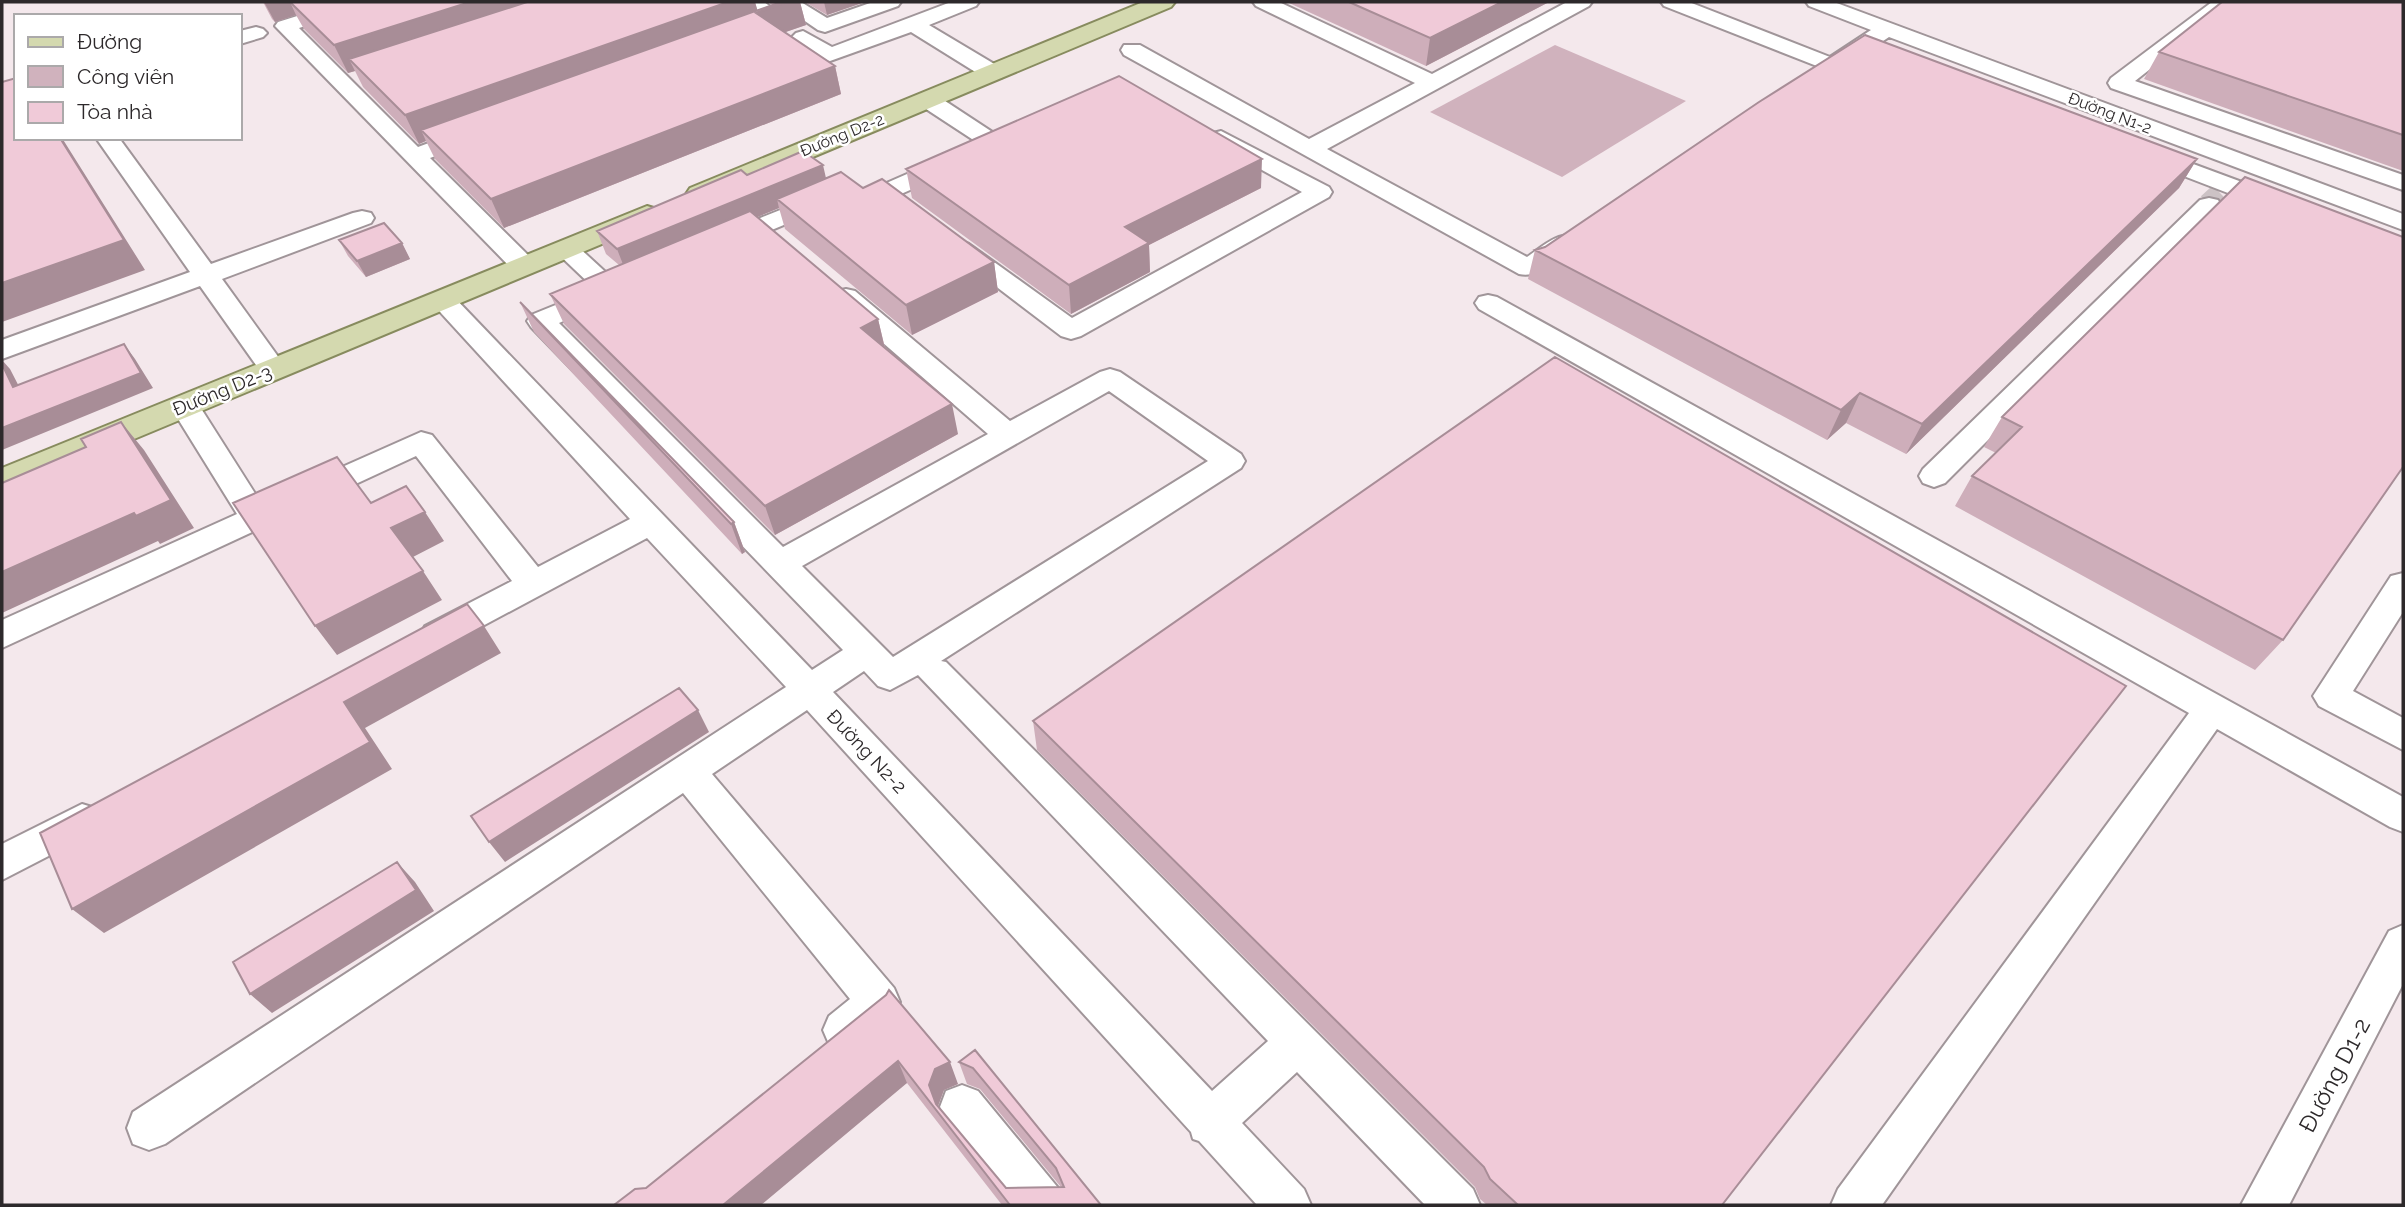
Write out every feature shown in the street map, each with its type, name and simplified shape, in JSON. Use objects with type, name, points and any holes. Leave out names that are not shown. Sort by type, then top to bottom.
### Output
[{"type":"main road","name":"Đường D2-2","points":[[443,301],[524,265],[1163,2]]},
{"type":"main road","name":"Đường D2-3","points":[[2,482],[443,301]]},
{"type":"street","points":[[362,2],[285,26],[524,265]]},
{"type":"street","points":[[742,37],[781,22],[750,2]]},
{"type":"street","points":[[787,2],[825,26],[891,2]]},
{"type":"street","points":[[803,37],[830,55],[969,2]]},
{"type":"street","points":[[1263,2],[1433,83]]},
{"type":"street","points":[[1309,149],[1582,2]]},
{"type":"street","points":[[1671,2],[1832,65]]},
{"type":"street","name":"Đường N1-2","points":[[1816,2],[2403,223]]},
{"type":"street","points":[[2225,2],[2119,83],[2403,183]]},
{"type":"street","points":[[913,24],[993,73]]},
{"type":"street","points":[[1810,80],[1887,29]]},
{"type":"street","points":[[1863,45],[1888,55]]},
{"type":"street","points":[[1132,50],[1528,268],[1584,230]]},
{"type":"street","points":[[343,84],[369,76]]},
{"type":"street","points":[[928,100],[995,144]]},
{"type":"street","points":[[1019,134],[884,193],[1071,330],[1320,192],[1200,126]]},
{"type":"street","points":[[415,156],[493,127]]},
{"type":"street","points":[[108,140],[274,369]]},
{"type":"street","points":[[2128,146],[2220,195],[2291,209]]},
{"type":"street","points":[[2284,178],[2315,152]]},
{"type":"street","points":[[699,252],[772,234],[844,191]]},
{"type":"street","points":[[1934,476],[2220,195]]},
{"type":"street","points":[[2,350],[362,218]]},
{"type":"street","points":[[566,249],[624,285],[541,321],[779,564],[890,676],[1230,461],[1111,378],[779,564]]},
{"type":"street","points":[[823,278],[1009,436]]},
{"type":"street","name":"Đường N2-2","points":[[443,301],[809,688],[1287,1205]]},
{"type":"street","points":[[1488,303],[1563,360],[2403,816]]},
{"type":"street","points":[[185,405],[255,518]]},
{"type":"street","points":[[2,635],[421,442],[533,584]]},
{"type":"street","points":[[410,649],[651,522]]},
{"type":"street","points":[[2403,585],[2331,696],[2403,735]]},
{"type":"street","points":[[149,1128],[866,652]]},
{"type":"street","points":[[934,672],[1018,739],[1296,1044],[1457,1205]]},
{"type":"street","points":[[1854,1205],[2211,710]]},
{"type":"street","points":[[686,770],[879,1002],[816,1053]]},
{"type":"street","points":[[2,863],[113,804]]},
{"type":"street","name":"Đường D1-2","points":[[2264,1205],[2403,944]]},
{"type":"street","points":[[1209,1123],[1296,1044]]},
{"type":"street","points":[[962,1107],[1042,1205]]},
{"type":"green space","points":[[1555,45],[1686,101],[1562,177],[1430,112]]},
{"type":"building","points":[[290,2],[470,2],[334,45]]},
{"type":"building","points":[[527,2],[728,2],[405,115],[349,59]]},
{"type":"building","points":[[787,2],[756,13],[835,66],[491,199],[421,130]]},
{"type":"building","points":[[1349,2],[1502,2],[1430,38]]},
{"type":"building","points":[[2222,2],[2403,2],[2403,135],[2159,52]]},
{"type":"building","points":[[1865,35],[2197,159],[1922,424],[1860,393],[1841,410],[1535,250],[1545,247],[1759,102]]},
{"type":"building","points":[[1119,76],[1262,159],[1125,227],[1149,243],[1069,285],[906,169]]},
{"type":"building","points":[[14,79],[14,140],[61,140],[124,240],[2,283],[2,82]]},
{"type":"building","points":[[803,151],[823,165],[617,249],[597,231],[741,170],[747,175]]},
{"type":"building","points":[[841,172],[863,188],[882,179],[994,262],[906,305],[777,199]]},
{"type":"building","points":[[2245,177],[2403,237],[2403,467],[2283,640],[1972,476],[2022,427],[2002,417]]},
{"type":"building","points":[[750,211],[878,319],[861,328],[952,404],[765,506],[550,294]]},
{"type":"building","points":[[384,223],[402,243],[357,261],[339,240]]},
{"type":"building","points":[[520,302],[734,522],[731,524]]},
{"type":"building","points":[[124,344],[141,373],[2,428],[2,364],[13,387]]},
{"type":"building","points":[[1555,357],[2126,686],[1722,1205],[1518,1205],[1490,1179],[1484,1167],[1033,721]]},
{"type":"building","points":[[121,422],[171,500],[136,516],[134,513],[2,572],[2,483],[86,447],[81,439]]},
{"type":"building","points":[[337,457],[371,503],[406,486],[425,512],[391,528],[423,571],[315,626],[233,503]]},
{"type":"building","points":[[467,604],[484,626],[344,702],[370,742],[72,909],[40,833]]},
{"type":"building","points":[[679,688],[698,710],[489,842],[471,816]]},
{"type":"building","points":[[397,862],[416,890],[250,994],[233,962]]},
{"type":"building","points":[[889,990],[950,1062],[935,1069],[929,1085],[936,1104],[1006,1188],[1064,1187],[1056,1168],[973,1068],[959,1062],[975,1050],[1101,1205],[1010,1205],[898,1061],[723,1205],[614,1205],[635,1189],[646,1188]]},
{"type":"tunnel","points":[[2209,205],[2221,194]]}]
